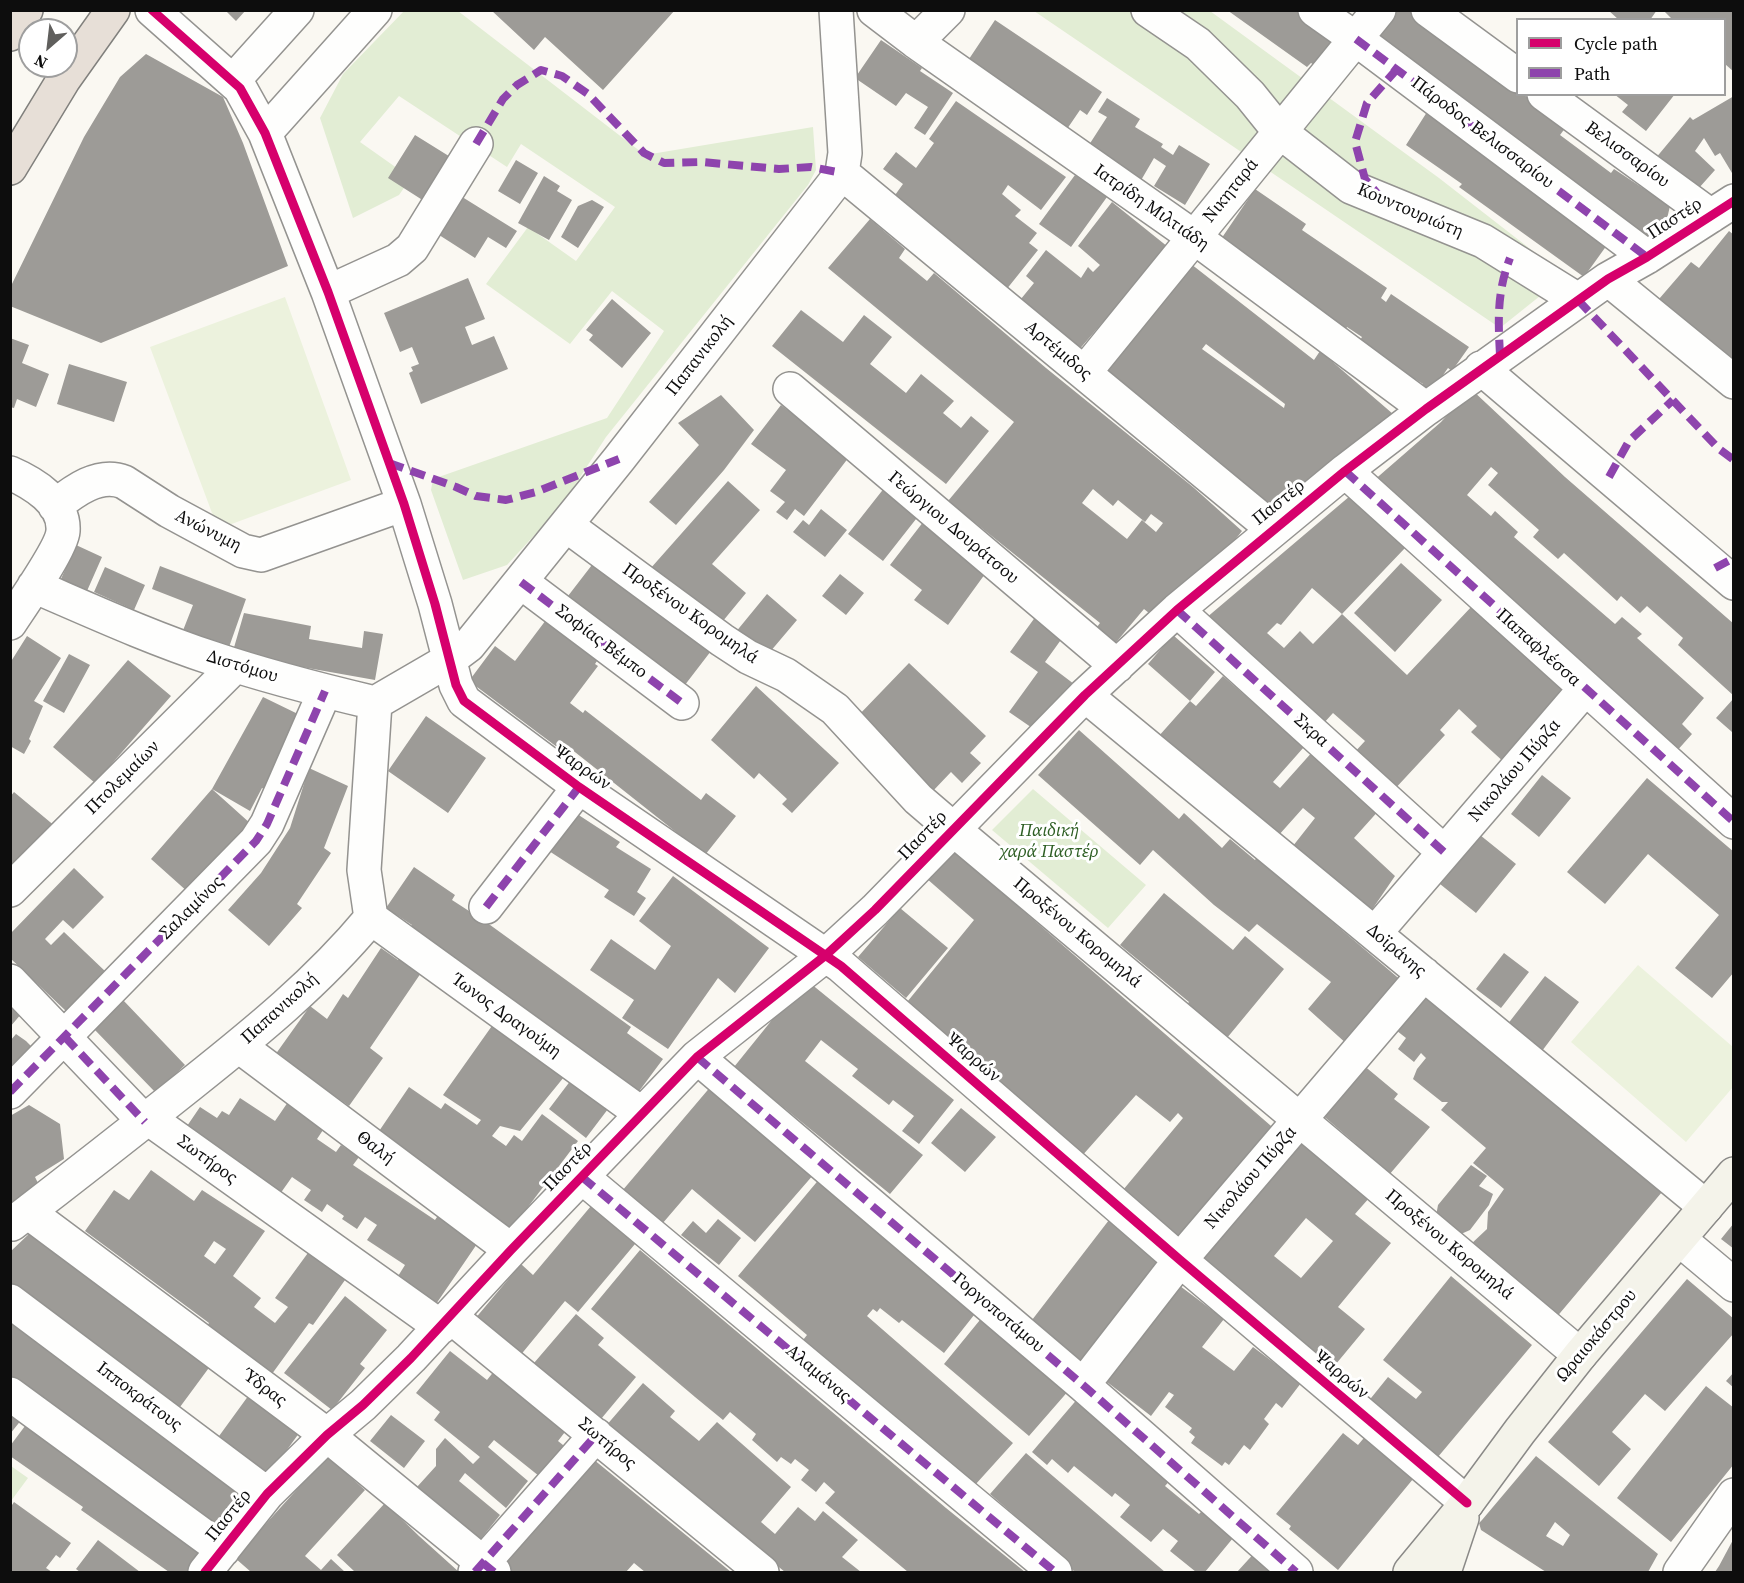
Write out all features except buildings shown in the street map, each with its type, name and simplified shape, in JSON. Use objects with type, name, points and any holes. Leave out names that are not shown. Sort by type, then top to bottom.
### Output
[{"type":"highway","points":[[10,34],[26,10]]},
{"type":"highway","points":[[10,168],[64,79],[113,10]]},
{"type":"main road","name":"Ωραιοκάστρου","points":[[1437,1569],[1467,1503],[1580,1355],[1734,1174]]},
{"type":"street","name":"Ψαρρών","points":[[152,10],[233,81],[245,95],[265,134],[328,292],[404,504],[435,604],[456,685],[464,701],[579,787],[826,955],[1467,1503]]},
{"type":"street","points":[[233,81],[297,10]]},
{"type":"street","points":[[265,134],[375,10]]},
{"type":"street","points":[[836,10],[845,153],[842,173]]},
{"type":"street","name":"Ιατρίδη Μιλτιάδη","points":[[874,10],[1194,237],[1426,409]]},
{"type":"street","points":[[916,42],[948,10]]},
{"type":"street","name":"Κουντουριώτη","points":[[1148,10],[1198,44],[1250,95],[1279,131],[1351,187],[1483,241],[1578,300]]},
{"type":"street","name":"Πάροδος Βελισσαρίου","points":[[1315,10],[1647,257]]},
{"type":"street","name":"Νικηταρά","points":[[1084,373],[1379,10]]},
{"type":"street","points":[[1428,10],[1516,75]]},
{"type":"street","name":"Βελισσαρίου","points":[[1547,96],[1722,208]]},
{"type":"street","points":[[328,292],[398,260],[412,248],[476,144]]},
{"type":"street","name":"Αρτέμιδος","points":[[842,173],[1273,529]]},
{"type":"street","name":"Παπανικολή","points":[[449,660],[469,645],[521,582],[842,173]]},
{"type":"street","name":"Παστέρ","points":[[213,1565],[267,1494],[327,1435],[388,1382],[511,1250],[697,1057],[826,955],[875,910],[1085,695],[1177,610],[1344,471],[1481,368],[1608,279],[1647,257],[1722,208]]},
{"type":"street","points":[[1608,279],[1734,382]]},
{"type":"street","points":[[1481,368],[1734,583]]},
{"type":"street","name":"Γεώργιου Δουράτσου","points":[[790,389],[1117,666]]},
{"type":"street","name":"Παπαφλέσσα","points":[[1344,471],[1584,690],[1734,822]]},
{"type":"street","points":[[10,474],[32,484],[55,506],[60,513],[63,527],[63,535],[56,549],[10,623]]},
{"type":"street","name":"Ανώνυμη","points":[[55,506],[92,483],[102,479],[116,478],[169,512],[243,551],[261,555],[404,504]]},
{"type":"street","name":"Προξένου Κορομηλά","points":[[566,525],[722,640],[748,657],[786,675],[835,709],[918,799],[1580,1355]]},
{"type":"street","name":"Σοφίας Βέμπο","points":[[521,582],[682,703]]},
{"type":"street","name":"Διστόμου","points":[[34,586],[146,634],[235,666],[375,702]]},
{"type":"street","name":"Σκρα","points":[[1177,610],[1444,852]]},
{"type":"street","points":[[371,918],[364,870],[375,702],[449,660]]},
{"type":"street","name":"Πτολεμαίων","points":[[10,890],[235,666]]},
{"type":"street","name":"Νικολάου Πύρζα","points":[[1375,933],[1584,690]]},
{"type":"street","name":"Σαλαμίνος","points":[[10,1092],[256,841],[267,824],[325,691]]},
{"type":"street","name":"Δοϊράνης","points":[[1085,695],[1706,1207]]},
{"type":"street","points":[[486,907],[579,787]]},
{"type":"street","name":"Παπανικολή","points":[[19,1219],[147,1120],[289,1004],[371,918]]},
{"type":"street","name":"Ίωνος Δραγούμη","points":[[371,918],[642,1114]]},
{"type":"street","name":"Νικολάου Πύρζα","points":[[1083,1385],[1180,1260],[1424,974]]},
{"type":"street","name":"Σωτήρος","points":[[10,981],[147,1120],[446,1322],[597,1436],[762,1572]]},
{"type":"street","name":"Θαλή","points":[[239,1046],[511,1250]]},
{"type":"street","name":"Γοργοποτάμου","points":[[697,1057],[1083,1385],[1296,1572]]},
{"type":"street","name":"Αλαμάνας","points":[[582,1177],[1055,1572]]},
{"type":"street","name":"Ύδρας","points":[[19,1219],[327,1435],[484,1569]]},
{"type":"street","points":[[1679,1239],[1734,1285]]},
{"type":"street","name":"Ιπποκράτους","points":[[10,1301],[267,1494]]},
{"type":"street","points":[[10,1394],[213,1565]]},
{"type":"street","points":[[484,1569],[597,1436]]},
{"type":"street","points":[[1680,1572],[1734,1495]]},
{"type":"green space","points":[[404,11],[458,11],[645,155],[813,127],[816,170],[808,185],[606,437],[562,505],[507,565],[463,580],[431,490],[433,479],[607,418],[664,331],[612,291],[570,344],[486,284],[528,227],[576,261],[615,207],[521,144],[507,167],[399,96],[360,142],[411,178],[399,195],[353,218],[320,118],[343,74]]},
{"type":"green space","points":[[1034,11],[1210,11],[1439,178],[1565,276],[1500,328]]},
{"type":"green space","points":[[285,297],[351,480],[218,529],[150,347]]},
{"type":"green space","name":"Παιδική χαρά Παστέρ","points":[[1033,789],[1146,885],[1108,928],[992,830]]},
{"type":"green space","points":[[1638,965],[1733,1047],[1733,1087],[1686,1142],[1571,1042]]},
{"type":"green space","points":[[11,1466],[28,1478],[11,1501]]},
{"type":"marked path","points":[[1356,39],[1647,257]]},
{"type":"marked path","points":[[1383,200],[1365,179],[1355,142],[1367,103],[1397,69]]},
{"type":"marked path","points":[[476,144],[503,99],[517,85],[541,70],[562,76],[588,94],[644,153],[664,163],[702,162],[779,169],[811,167],[842,173]]},
{"type":"marked path","points":[[1500,355],[1499,306],[1510,258]]},
{"type":"marked path","points":[[1578,300],[1719,449],[1734,460]]},
{"type":"marked path","points":[[1609,477],[1629,441],[1673,400]]},
{"type":"marked path","points":[[389,463],[476,496],[506,500],[536,492],[619,459]]},
{"type":"marked path","points":[[1345,471],[1734,822]]},
{"type":"marked path","points":[[1715,568],[1734,558]]},
{"type":"marked path","points":[[521,582],[682,703]]},
{"type":"marked path","points":[[1177,610],[1444,852]]},
{"type":"marked path","points":[[10,1092],[256,841],[267,824],[325,691]]},
{"type":"marked path","points":[[486,907],[579,787]]},
{"type":"marked path","points":[[65,1037],[145,1122]]},
{"type":"marked path","points":[[697,1057],[1083,1385],[1296,1572]]},
{"type":"marked path","points":[[582,1177],[1055,1572]]},
{"type":"marked path","points":[[475,1572],[596,1435]]},
{"type":"marked path","points":[[483,1563],[494,1572]]},
{"type":"cycle path","points":[[152,10],[240,88],[265,133],[328,292],[404,504],[435,604],[456,685],[464,701],[579,787],[841,966],[1180,1260],[1467,1503]]},
{"type":"cycle path","points":[[205,1572],[267,1494],[411,1358],[511,1250],[697,1057],[826,955],[875,910],[1085,695],[1177,610],[1345,471],[1426,409],[1608,279],[1647,257],[1734,201]]}]
